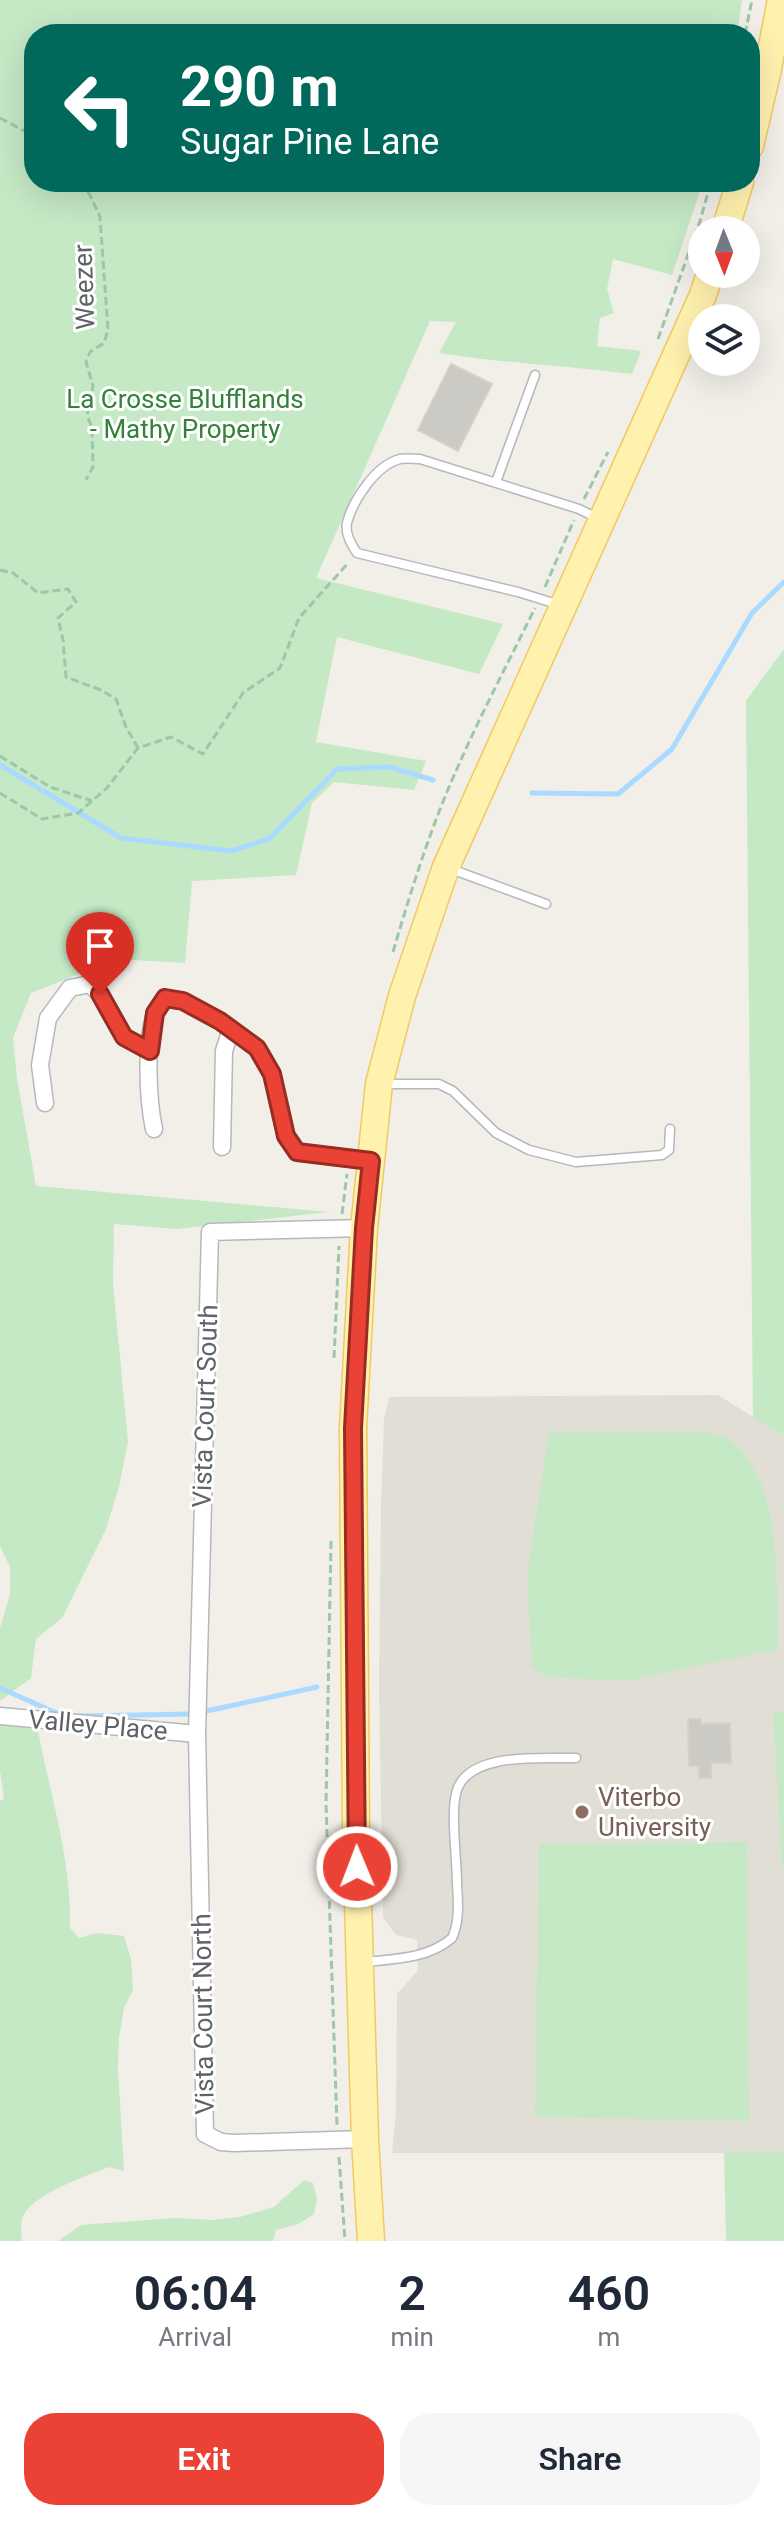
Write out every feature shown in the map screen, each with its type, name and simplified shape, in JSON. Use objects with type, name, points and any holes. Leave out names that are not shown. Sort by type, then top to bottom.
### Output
[{"type":"main road","points":[[760,103],[781,0]]},
{"type":"main road","points":[[729,216],[737,192]]},
{"type":"main road","points":[[371,2241],[359,1963],[353,1428],[352,1228],[360,1160],[402,996],[446,867],[550,602],[703,288]]},
{"type":"street","points":[[45,1103],[40,1065],[48,1018],[70,988],[90,984],[100,994],[124,1037],[150,1051]]},
{"type":"street","points":[[154,1129],[149,1104],[150,1051],[155,1013],[165,998],[183,1001],[257,1048],[272,1074],[286,1136],[297,1152],[360,1160]]},
{"type":"street","points":[[222,1147],[224,1051],[231,1029]]},
{"type":"street","name":"Vista Court South","points":[[197,1734],[210,1232],[352,1228]]},
{"type":"street","name":"Valley Place","points":[[0,1716],[197,1734]]},
{"type":"street","name":"Vista Court North","points":[[197,1734],[205,2134],[221,2142],[234,2143],[365,2139]]},
{"type":"lane","points":[[496,482],[535,375]]},
{"type":"lane","points":[[550,602],[357,553],[348,540],[346,525],[369,484],[385,466],[401,459],[420,459],[590,515]]},
{"type":"lane","points":[[446,867],[546,904]]},
{"type":"lane","points":[[379,1084],[439,1084],[453,1091],[496,1133],[529,1150],[576,1162],[662,1155],[669,1150],[670,1129]]},
{"type":"lane","points":[[359,1963],[420,1955],[452,1938],[458,1912],[456,1793],[469,1774],[479,1767],[501,1760],[576,1758]]},
{"type":"path","points":[[747,24],[752,0]]},
{"type":"path","points":[[0,118],[24,131]]},
{"type":"path","name":"Weezer","points":[[86,480],[93,467],[92,428],[87,415],[93,386],[86,362],[90,352],[104,343],[108,330],[100,217],[88,192]]},
{"type":"path","points":[[658,340],[708,192]]},
{"type":"path","points":[[390,964],[410,891],[460,761],[550,602],[590,515],[607,453]]},
{"type":"path","points":[[0,793],[42,819],[78,813],[107,788],[138,748],[171,737],[203,754],[243,693],[280,668],[299,618],[357,553]]},
{"type":"path","points":[[0,570],[13,573],[38,593],[68,589],[76,602],[58,618],[66,677],[116,699],[138,748]]},
{"type":"path","points":[[0,756],[50,787],[92,801]]},
{"type":"path","points":[[334,1363],[334,1321],[352,1228],[360,1160]]},
{"type":"path","points":[[331,1533],[326,1804],[338,2140],[345,2241]]},
{"type":"shaded area","name":"Viterbo University","points":[[718,1395],[784,1436],[784,2153],[392,2153],[396,2112],[397,1994],[418,1970],[417,1940],[396,1935],[383,1917],[379,1688],[381,1505],[384,1420],[389,1397]]},
{"type":"green space","name":"La Crosse Blufflands - Mathy Property","points":[[0,0],[742,0],[738,24],[24,24],[24,192],[700,192],[692,216],[688,216],[688,227],[672,275],[613,259],[607,289],[614,313],[600,318],[597,346],[641,351],[632,374],[439,353],[456,322],[430,321],[316,578],[503,624],[479,674],[337,637],[316,742],[426,761],[414,790],[334,782],[312,803],[296,875],[192,881],[185,963],[116,959],[31,993],[13,1038],[36,1186],[329,1212],[177,1229],[114,1224],[113,1284],[128,1442],[119,1487],[106,1529],[62,1618],[36,1639],[31,1678],[0,1701],[0,1628],[10,1594],[10,1567],[0,1546]]},
{"type":"green space","points":[[784,649],[784,1436],[753,1417],[746,701]]},
{"type":"green space","points":[[700,1431],[730,1440],[747,1458],[760,1481],[774,1536],[778,1649],[626,1681],[546,1677],[532,1667],[527,1575],[549,1433]]},
{"type":"green space","points":[[773,1711],[784,1711],[784,1866],[782,1866]]},
{"type":"green space","points":[[0,1725],[37,1725],[64,1851],[70,1928],[79,1938],[97,1933],[124,1936],[131,1959],[133,1990],[124,2008],[119,2037],[124,2171],[109,2167],[37,2200],[23,2216],[22,2241],[0,2241],[0,1801],[4,1799],[0,1770]]},
{"type":"green space","points":[[747,1842],[749,2121],[535,2117],[539,1844]]},
{"type":"green space","points":[[724,2153],[784,2153],[784,2241],[726,2241]]},
{"type":"green space","points":[[304,2180],[313,2183],[317,2199],[314,2214],[298,2224],[276,2230],[273,2241],[58,2241],[81,2225],[240,2217],[274,2207]]},
{"type":"building","points":[[451,364],[492,384],[458,451],[418,430]]},
{"type":"building","points":[[688,1719],[701,1719],[701,1724],[730,1723],[731,1763],[711,1763],[711,1778],[699,1778],[699,1766],[689,1766]]},
{"type":"waterway","points":[[532,793],[618,794],[672,749],[752,613],[784,582]]},
{"type":"waterway","points":[[0,765],[121,838],[231,851],[269,839],[337,769],[390,767],[433,780]]},
{"type":"waterway","points":[[202,1712],[317,1687]]},
{"type":"waterway","points":[[0,1688],[61,1715]]},
{"type":"waterway","points":[[79,1716],[193,1714]]},
{"type":"place","name":"Viterbo University","points":[[582,1812]]},
{"type":"route","points":[[100,994],[124,1037],[150,1051],[155,1013],[165,998],[183,1001],[220,1021],[257,1048],[272,1074],[286,1136],[297,1152],[371,1161],[364,1228],[353,1428],[357,1867]]}]
